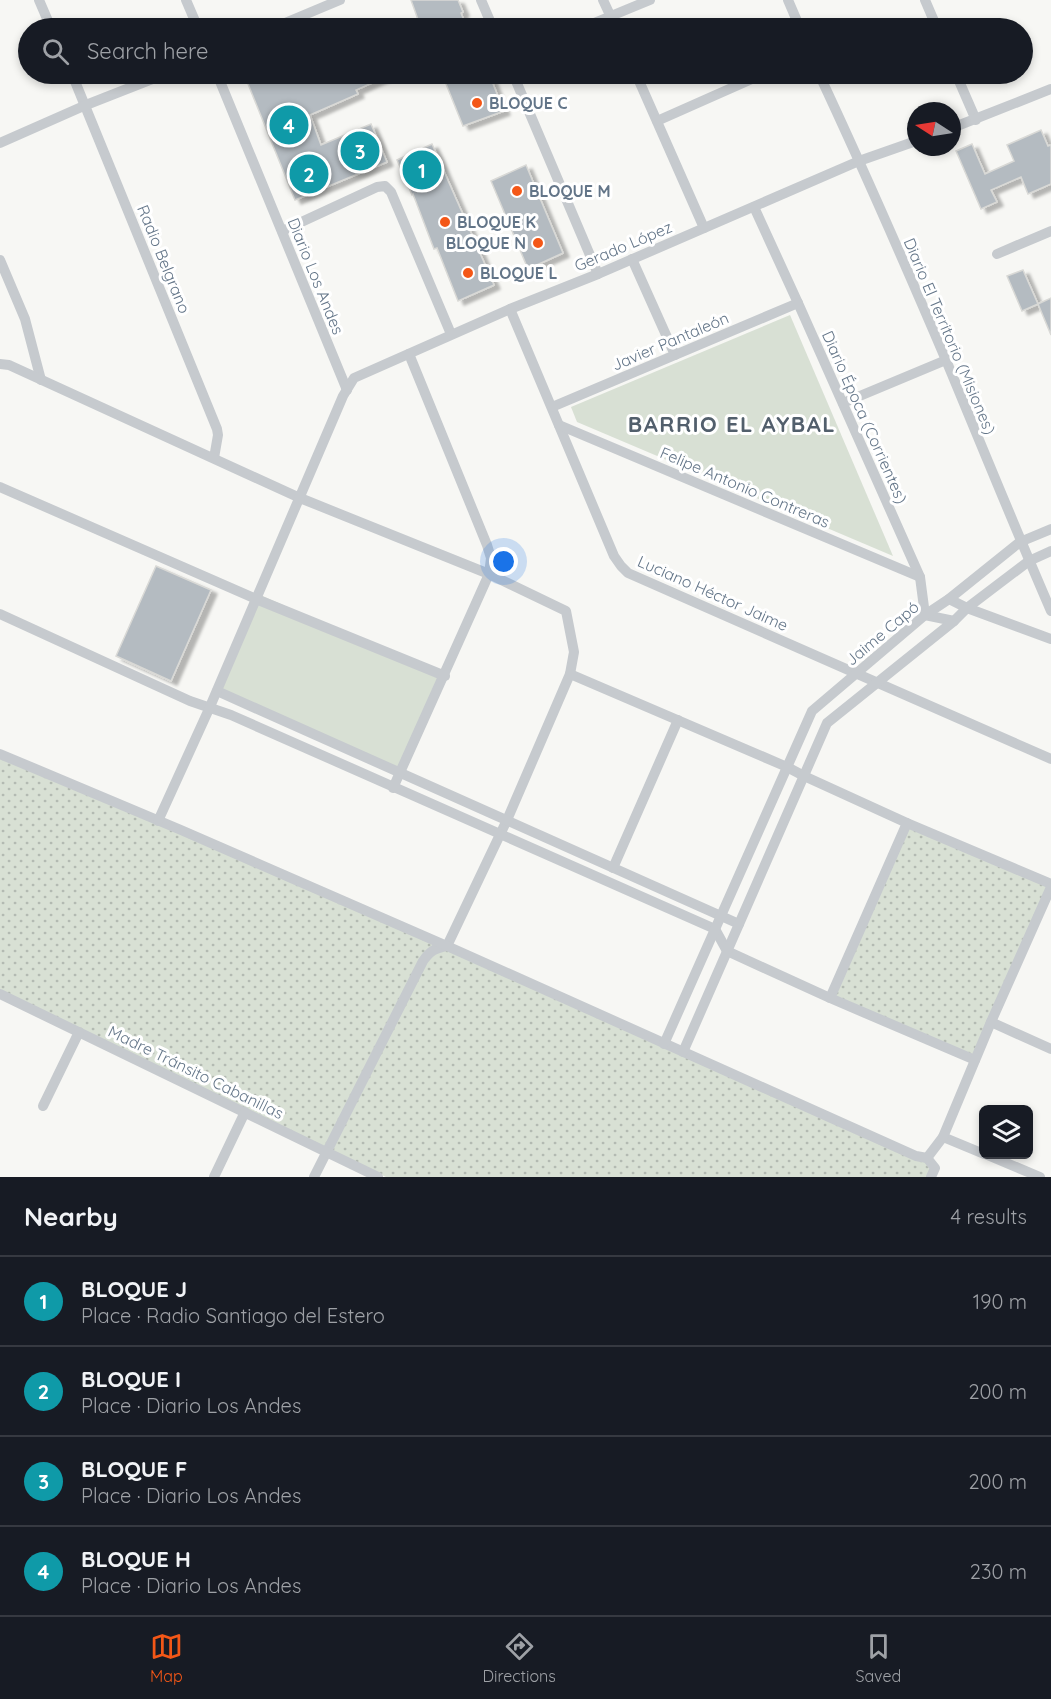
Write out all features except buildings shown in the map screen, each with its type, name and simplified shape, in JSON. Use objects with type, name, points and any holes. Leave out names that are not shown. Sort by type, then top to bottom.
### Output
[{"type":"street","points":[[39,0],[47,18]]},
{"type":"street","points":[[186,0],[194,18]]},
{"type":"street","points":[[481,0],[489,18]]},
{"type":"street","points":[[603,0],[610,17],[650,0]]},
{"type":"street","points":[[788,0],[796,18]]},
{"type":"street","points":[[925,0],[933,18]]},
{"type":"street","points":[[297,18],[337,1]]},
{"type":"street","name":"Radio Belgrano","points":[[77,84],[217,429],[214,458]]},
{"type":"street","points":[[0,143],[140,84]]},
{"type":"street","name":"Diario Los Andes","points":[[221,84],[347,390]]},
{"type":"street","points":[[517,84],[598,274]]},
{"type":"street","points":[[640,84],[704,228]]},
{"type":"street","points":[[657,121],[740,84]]},
{"type":"street","name":"Diario El Territorio (Misiones)","points":[[824,84],[860,161],[946,360],[1020,542],[1051,611]]},
{"type":"street","points":[[960,84],[976,120]]},
{"type":"street","points":[[961,125],[1051,89]]},
{"type":"street","name":"Gerado López","points":[[158,821],[354,378],[451,334],[598,274],[860,161],[907,144]]},
{"type":"street","points":[[282,231],[377,187],[385,186],[391,192],[451,334]]},
{"type":"street","name":"Diario Época (Corrientes)","points":[[754,207],[920,577],[925,615]]},
{"type":"street","points":[[997,254],[1051,231]]},
{"type":"street","points":[[632,259],[675,355]]},
{"type":"street","points":[[0,260],[25,319],[41,380]]},
{"type":"street","name":"Javier Pantaleón","points":[[552,407],[798,303]]},
{"type":"street","name":"Luciano Héctor Jaime","points":[[510,309],[614,556],[628,573],[1051,759]]},
{"type":"street","points":[[393,788],[489,574],[491,558],[488,545],[409,354]]},
{"type":"street","points":[[843,404],[946,360]]},
{"type":"street","points":[[0,364],[9,364],[300,498],[489,574],[566,611],[574,652],[570,674],[507,820],[447,946]]},
{"type":"street","name":"Felipe Antonio Contreras","points":[[559,425],[920,577]]},
{"type":"street","points":[[0,487],[256,599],[445,676]]},
{"type":"street","name":"Jaime Capó","points":[[664,1044],[812,711],[925,615],[949,599],[1020,542],[1051,529]]},
{"type":"street","points":[[683,1052],[827,723],[967,608],[1029,561],[1051,551]]},
{"type":"street","points":[[949,599],[967,608],[1051,639]]},
{"type":"street","points":[[0,614],[209,709],[231,715],[715,929],[727,951],[975,1060]]},
{"type":"street","points":[[925,615],[954,621]]},
{"type":"street","points":[[570,674],[787,767],[907,823],[1051,885],[943,1137],[927,1158]]},
{"type":"street","points":[[217,691],[739,924]]},
{"type":"street","points":[[613,867],[678,720]]},
{"type":"street","points":[[0,754],[447,946],[916,1156],[927,1158],[935,1168],[931,1177]]},
{"type":"street","points":[[830,998],[907,823]]},
{"type":"street","points":[[314,1177],[423,961],[430,951],[447,946]]},
{"type":"street","name":"Madre Tránsito Cabanillas","points":[[0,994],[378,1177]]},
{"type":"street","points":[[991,1022],[1051,1049]]},
{"type":"street","points":[[43,1106],[79,1032]]},
{"type":"street","points":[[214,1177],[245,1112]]},
{"type":"street","points":[[943,1137],[979,1152]]},
{"type":"street","points":[[996,1159],[1040,1177]]},
{"type":"shaded area","points":[[790,315],[893,556],[577,422],[571,407]]},
{"type":"shaded area","points":[[258,594],[444,676],[400,772],[218,691]]},
{"type":"shaded area","points":[[0,755],[927,1159],[931,1177],[386,1177],[0,991]]},
{"type":"shaded area","points":[[907,823],[1051,884],[975,1060],[830,998]]},
{"type":"place","name":"BLOQUE C","points":[[477,103]]},
{"type":"place","name":"BLOQUE H","points":[[289,125]]},
{"type":"place","name":"BLOQUE F","points":[[360,151]]},
{"type":"place","name":"BLOQUE J","points":[[422,170]]},
{"type":"place","name":"BLOQUE I","points":[[309,174]]},
{"type":"place","name":"BLOQUE M","points":[[517,191]]},
{"type":"place","name":"BLOQUE K","points":[[445,222]]},
{"type":"place","name":"BLOQUE N","points":[[538,243]]},
{"type":"place","name":"BLOQUE L","points":[[468,273]]},
{"type":"district","name":"BARRIO EL AYBAL","points":[[732,424]]}]
